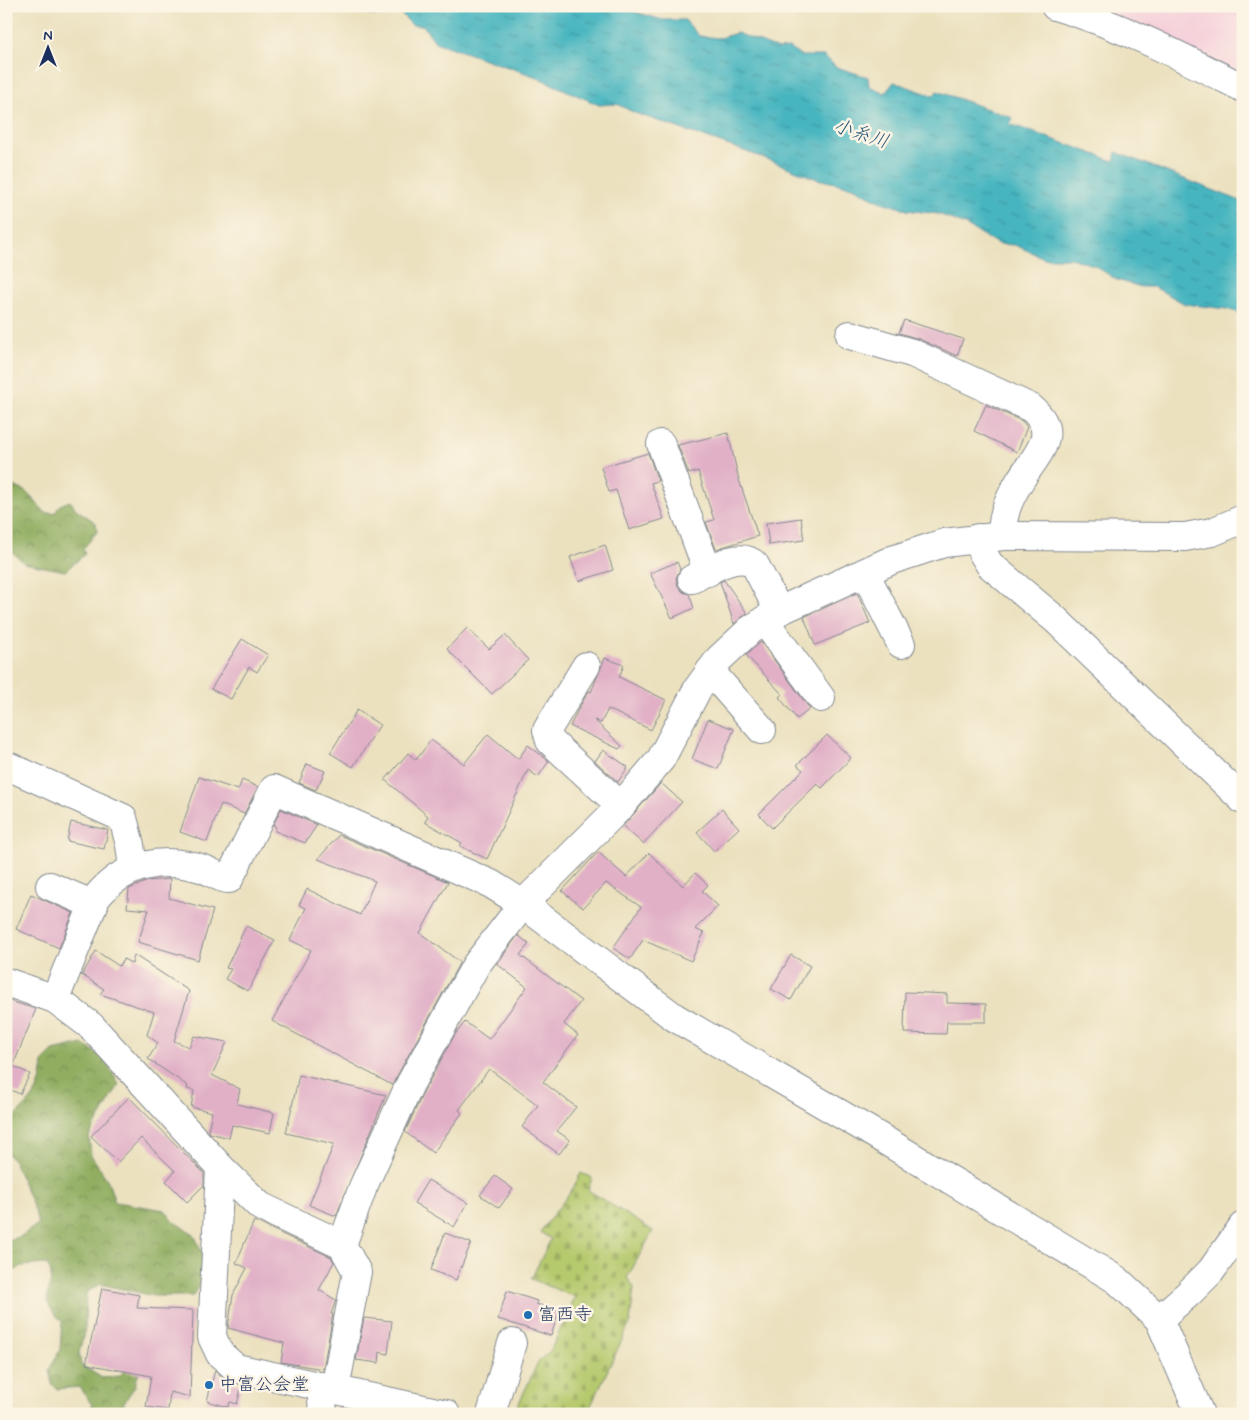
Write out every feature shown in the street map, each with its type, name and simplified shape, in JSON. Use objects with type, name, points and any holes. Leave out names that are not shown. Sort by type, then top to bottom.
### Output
[{"type":"street","points":[[1055,6],[1078,13],[1160,46],[1243,88]]},
{"type":"street","points":[[850,335],[912,353],[1031,408],[1041,416],[1046,427],[1042,449],[1018,484],[1002,522],[982,552],[990,565],[1056,620],[1243,800]]},
{"type":"street","points":[[661,444],[700,576],[738,558],[750,560],[755,565],[772,616],[821,698]]},
{"type":"street","points":[[342,1245],[363,1187],[410,1084],[476,965],[523,904],[621,806],[661,759],[698,688],[718,659],[750,630],[772,616],[865,573],[918,550],[944,543],[991,537],[1186,537],[1212,532],[1243,519]]},
{"type":"street","points":[[865,573],[901,644]]},
{"type":"street","points":[[586,666],[547,730],[547,736],[550,741],[621,806]]},
{"type":"street","points":[[710,671],[762,730]]},
{"type":"street","points":[[6,770],[10,767],[123,818],[133,868]]},
{"type":"street","points":[[56,999],[94,905],[104,888],[122,873],[133,868],[152,864],[188,865],[228,879],[274,789],[491,884],[523,904],[674,1017],[866,1129],[1117,1280],[1159,1319],[1200,1414]]},
{"type":"street","points":[[50,886],[94,905]]},
{"type":"street","points":[[6,982],[56,999],[91,1026],[220,1167],[260,1206],[342,1245],[357,1272],[323,1414]]},
{"type":"street","points":[[220,1167],[212,1337],[220,1354],[236,1368],[446,1414]]},
{"type":"street","points":[[1159,1319],[1211,1270],[1243,1226]]},
{"type":"street","points":[[491,1414],[512,1342]]},
{"type":"shaded area","points":[[1075,6],[1243,6],[1243,79]]},
{"type":"green space","points":[[11,485],[25,491],[46,513],[55,513],[60,505],[70,501],[76,509],[96,523],[97,532],[83,549],[85,554],[65,571],[24,563],[6,546],[6,486]]},
{"type":"green space","points":[[83,1044],[104,1058],[119,1085],[89,1136],[91,1155],[108,1181],[115,1202],[165,1210],[174,1222],[194,1234],[204,1258],[201,1281],[193,1296],[154,1296],[100,1284],[86,1293],[85,1328],[79,1353],[81,1365],[102,1378],[120,1376],[129,1364],[140,1367],[135,1386],[123,1404],[131,1414],[87,1414],[92,1405],[80,1387],[57,1389],[52,1384],[49,1370],[60,1350],[62,1321],[48,1304],[50,1271],[46,1264],[22,1266],[9,1274],[6,1273],[6,1240],[20,1237],[38,1224],[35,1211],[14,1161],[6,1152],[6,1125],[33,1097],[40,1083],[43,1061],[53,1051]]},
{"type":"green space","points":[[581,1173],[592,1178],[588,1190],[653,1231],[627,1278],[634,1287],[630,1323],[587,1414],[514,1414],[538,1362],[551,1350],[575,1297],[531,1279],[551,1239],[540,1232],[572,1190]]},
{"type":"water","name":"小糸川","points":[[345,6],[614,6],[663,20],[685,20],[699,36],[719,38],[737,33],[778,49],[790,48],[800,56],[824,56],[836,67],[868,77],[869,86],[885,93],[894,82],[934,96],[937,91],[1013,118],[1010,124],[1114,161],[1116,152],[1243,202],[1243,314],[1227,309],[1185,304],[1154,287],[1141,287],[1117,280],[1094,265],[1070,258],[1044,258],[1015,245],[998,244],[965,225],[939,214],[907,210],[879,201],[853,187],[817,179],[767,159],[635,113],[617,104],[599,105],[534,76],[435,42],[423,25],[412,25],[400,13],[371,15]]},
{"type":"building","points":[[904,320],[963,339],[957,356],[919,339],[899,333]]},
{"type":"building","points":[[986,405],[1022,421],[1027,427],[1017,452],[974,431]]},
{"type":"building","points":[[728,433],[739,480],[758,536],[716,549],[706,522],[714,520],[698,471],[689,474],[678,445]]},
{"type":"building","points":[[648,453],[658,481],[651,483],[664,519],[629,530],[616,490],[609,492],[601,467]]},
{"type":"building","points":[[801,518],[804,540],[769,545],[766,523]]},
{"type":"building","points":[[605,545],[613,570],[579,581],[570,557]]},
{"type":"building","points":[[677,562],[680,569],[676,578],[678,586],[683,592],[689,594],[694,608],[672,618],[650,573]]},
{"type":"building","points":[[724,580],[747,613],[734,624],[720,582]]},
{"type":"building","points":[[857,593],[870,623],[815,645],[804,617]]},
{"type":"building","points":[[467,628],[489,649],[505,635],[528,660],[492,694],[447,649]]},
{"type":"building","points":[[242,639],[268,655],[257,672],[249,667],[231,699],[211,689]]},
{"type":"building","points":[[761,642],[810,709],[797,719],[779,697],[782,694],[746,655]]},
{"type":"building","points":[[605,658],[624,665],[619,677],[666,700],[651,730],[608,709],[601,723],[594,720],[622,746],[619,749],[570,726],[589,691],[591,692]]},
{"type":"building","points":[[357,710],[380,725],[353,767],[330,753]]},
{"type":"building","points":[[708,719],[734,729],[718,769],[692,759]]},
{"type":"building","points":[[488,734],[518,759],[528,745],[549,761],[538,777],[528,770],[487,859],[460,846],[462,843],[425,822],[428,816],[385,780],[408,753],[416,760],[431,740],[464,764]]},
{"type":"building","points":[[827,735],[851,758],[822,788],[817,784],[772,828],[759,814],[803,770],[797,765]]},
{"type":"building","points":[[603,750],[628,767],[618,782],[595,761]]},
{"type":"building","points":[[307,764],[325,771],[316,790],[299,783]]},
{"type":"building","points":[[199,777],[238,790],[242,780],[258,787],[244,814],[221,804],[207,842],[180,832]]},
{"type":"building","points":[[661,783],[682,802],[643,844],[623,826]]},
{"type":"building","points":[[281,809],[317,825],[305,843],[275,831],[276,827],[273,825]]},
{"type":"building","points":[[722,809],[739,828],[714,851],[697,832]]},
{"type":"building","points":[[71,822],[108,830],[104,849],[67,841]]},
{"type":"building","points":[[339,835],[448,882],[420,933],[460,962],[392,1085],[272,1021],[311,950],[290,940],[306,908],[299,905],[307,889],[360,915],[375,881],[318,859]]},
{"type":"building","points":[[598,852],[626,877],[649,853],[683,886],[695,873],[708,885],[702,891],[718,906],[695,929],[704,933],[691,961],[643,940],[630,959],[613,948],[641,907],[606,883],[583,908],[562,891]]},
{"type":"building","points":[[170,879],[169,898],[213,910],[198,960],[138,942],[149,910],[127,908],[129,889],[148,881]]},
{"type":"building","points":[[31,894],[73,913],[59,948],[16,929]]},
{"type":"building","points":[[246,926],[275,940],[248,991],[225,979],[231,969],[226,968]]},
{"type":"building","points":[[518,935],[529,944],[520,955],[581,1001],[564,1024],[578,1035],[543,1082],[576,1107],[557,1131],[570,1140],[559,1154],[522,1127],[538,1105],[489,1069],[459,1110],[462,1113],[433,1153],[405,1132],[424,1091],[454,1036],[465,1022],[489,1039],[527,987],[497,964]]},
{"type":"building","points":[[96,951],[119,966],[124,959],[132,964],[134,955],[189,991],[174,1041],[189,1047],[194,1036],[227,1042],[212,1075],[240,1089],[237,1104],[274,1113],[270,1133],[232,1125],[229,1138],[210,1133],[208,1130],[212,1112],[191,1107],[194,1091],[187,1089],[188,1086],[148,1059],[158,1043],[147,1035],[154,1012],[100,994],[104,989],[82,975]]},
{"type":"building","points":[[791,955],[810,966],[791,1000],[771,989]]},
{"type":"building","points":[[905,992],[947,994],[947,1003],[986,1004],[986,1022],[947,1022],[946,1034],[904,1033]]},
{"type":"building","points":[[6,1000],[36,1009],[13,1066],[30,1074],[20,1094],[6,1088]]},
{"type":"building","points":[[299,1075],[386,1095],[336,1216],[309,1205],[334,1144],[286,1133]]},
{"type":"building","points":[[129,1097],[204,1173],[204,1185],[187,1202],[166,1181],[175,1171],[141,1138],[118,1162],[91,1136]]},
{"type":"building","points":[[495,1176],[513,1189],[499,1208],[480,1195]]},
{"type":"building","points":[[428,1180],[468,1203],[454,1227],[414,1203]]},
{"type":"building","points":[[254,1221],[331,1257],[334,1262],[319,1290],[336,1300],[331,1314],[333,1314],[323,1369],[281,1362],[284,1343],[228,1328],[233,1295],[247,1268],[236,1263]]},
{"type":"building","points":[[445,1233],[471,1243],[456,1280],[431,1270]]},
{"type":"building","points":[[102,1288],[139,1295],[137,1308],[193,1310],[190,1397],[170,1392],[168,1410],[146,1407],[151,1376],[86,1364]]},
{"type":"building","name":"富西寺","points":[[507,1291],[537,1301],[536,1304],[559,1311],[551,1336],[498,1319]]},
{"type":"building","points":[[364,1318],[392,1321],[388,1354],[380,1352],[379,1363],[356,1360]]},
{"type":"building","points":[[215,1370],[226,1380],[242,1385],[237,1404],[230,1402],[228,1407],[207,1401]]},
{"type":"place","name":"富西寺","points":[[528,1315]]},
{"type":"place","name":"中富公会堂","points":[[209,1385]]}]
